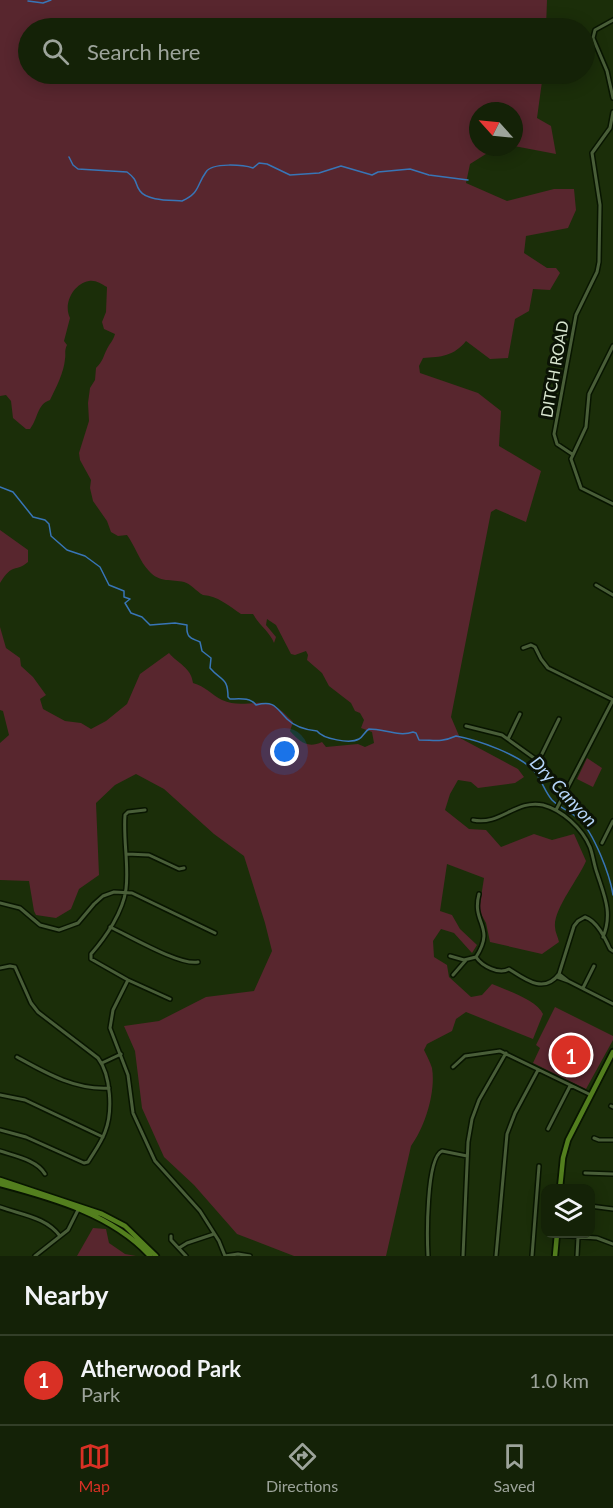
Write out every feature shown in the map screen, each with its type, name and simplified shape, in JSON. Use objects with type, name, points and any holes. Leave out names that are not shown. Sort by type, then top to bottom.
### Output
[{"type":"main road","points":[[560,1184],[565,1148],[591,1095],[610,1064],[613,1052]]},
{"type":"main road","points":[[0,1182],[102,1214],[124,1226],[156,1256]]},
{"type":"main road","points":[[78,1208],[121,1229],[150,1256]]},
{"type":"main road","points":[[555,1256],[557,1238]]},
{"type":"street","points":[[595,30],[613,20]]},
{"type":"street","points":[[595,42],[606,67],[613,98]]},
{"type":"street","name":"DITCH ROAD","points":[[572,454],[557,444],[554,434],[576,315],[598,268],[600,205],[592,153],[610,128],[613,112]]},
{"type":"street","points":[[613,346],[589,394],[586,427],[572,454],[571,461],[580,487],[613,504]]},
{"type":"street","points":[[596,585],[613,595]]},
{"type":"street","points":[[523,648],[531,645],[535,647],[548,668],[613,700],[556,810]]},
{"type":"street","points":[[508,739],[520,714]]},
{"type":"street","points":[[538,762],[559,719]]},
{"type":"street","points":[[466,726],[502,735],[508,739],[538,762],[569,797]]},
{"type":"street","points":[[473,820],[492,820],[516,808],[532,804],[556,810],[571,822],[584,835],[598,877],[608,896],[611,922],[603,937]]},
{"type":"street","points":[[145,810],[126,813],[124,817],[126,892],[121,907],[91,954],[91,959],[128,980],[170,999]]},
{"type":"street","points":[[602,843],[613,820]]},
{"type":"street","points":[[126,854],[149,855],[179,869],[184,868]]},
{"type":"street","points":[[0,903],[20,908],[40,925],[59,930],[78,923],[94,903],[103,896],[114,892],[126,892],[137,895],[215,933]]},
{"type":"street","points":[[450,956],[466,960],[476,957],[483,946],[485,936],[476,910],[478,894]]},
{"type":"street","points":[[476,957],[487,967],[500,972],[509,969],[531,983],[544,985],[558,975],[574,926],[582,918],[590,918],[613,951]]},
{"type":"street","points":[[110,927],[178,960],[194,964],[198,962]]},
{"type":"street","points":[[453,975],[466,960]]},
{"type":"street","points":[[583,988],[594,966]]},
{"type":"street","points":[[0,968],[15,967],[31,1003],[38,1012],[76,1043],[93,1053],[102,1063],[109,1088],[108,1123],[104,1137],[88,1162],[82,1163],[27,1137],[0,1130]]},
{"type":"street","points":[[558,975],[613,1004]]},
{"type":"street","points":[[128,980],[113,1010],[110,1022],[130,1084],[133,1113],[155,1161],[192,1200],[225,1256],[249,1256]]},
{"type":"street","points":[[453,1067],[469,1054],[497,1051],[506,1053],[591,1095]]},
{"type":"street","points":[[463,1256],[467,1156],[474,1113],[506,1053]]},
{"type":"street","points":[[102,1063],[121,1054]]},
{"type":"street","points":[[17,1057],[77,1086],[109,1088]]},
{"type":"street","points":[[496,1256],[507,1134],[515,1113],[538,1070]]},
{"type":"street","points":[[548,1130],[570,1085]]},
{"type":"street","points":[[0,1095],[25,1100],[104,1137]]},
{"type":"street","points":[[594,1138],[613,1140]]},
{"type":"street","points":[[0,1151],[35,1164],[42,1168],[45,1174]]},
{"type":"street","points":[[428,1256],[431,1172],[437,1155],[442,1151],[467,1156]]},
{"type":"street","points":[[532,1256],[539,1166]]},
{"type":"street","points":[[585,1173],[613,1174]]},
{"type":"street","points":[[0,1207],[43,1220],[60,1236]]},
{"type":"street","points":[[595,1207],[613,1209]]},
{"type":"street","points":[[35,1256],[71,1225],[78,1208]]},
{"type":"street","points":[[179,1248],[214,1234]]},
{"type":"street","points":[[171,1236],[171,1240],[186,1256]]},
{"type":"street","points":[[577,1256],[578,1238]]},
{"type":"street","points":[[595,1238],[613,1244]]},
{"type":"shaded area","points":[[0,0],[547,0],[546,18],[18,18],[18,84],[542,84],[537,118],[551,126],[556,154],[523,148],[523,102],[469,102],[469,156],[483,156],[470,164],[466,183],[507,201],[554,189],[574,189],[576,210],[568,228],[526,236],[524,253],[547,268],[556,268],[560,273],[550,290],[533,289],[529,311],[515,319],[508,358],[490,359],[466,341],[457,350],[447,355],[423,358],[419,366],[420,373],[478,393],[501,411],[499,446],[541,471],[526,522],[496,509],[491,512],[451,717],[460,738],[518,769],[524,777],[515,783],[478,788],[471,782],[458,780],[445,810],[469,829],[486,830],[501,847],[534,834],[552,840],[574,834],[586,861],[555,920],[555,931],[559,942],[542,954],[490,942],[486,923],[479,910],[484,878],[447,864],[440,911],[452,915],[460,929],[477,945],[472,953],[454,933],[441,929],[433,941],[434,957],[447,965],[449,977],[471,997],[482,995],[492,984],[528,1000],[543,1014],[533,1039],[466,1012],[456,1019],[452,1031],[427,1044],[424,1050],[432,1068],[433,1077],[431,1098],[425,1119],[411,1146],[386,1256],[294,1256],[237,1234],[194,1185],[164,1157],[142,1108],[135,1051],[124,1026],[159,1021],[206,997],[254,991],[272,951],[244,856],[214,834],[164,789],[136,774],[115,785],[96,803],[99,875],[79,889],[71,909],[56,918],[36,915],[29,881],[0,880],[0,743],[9,735],[3,711],[0,710],[0,627],[6,648],[20,658],[21,666],[33,677],[46,695],[40,699],[43,709],[65,721],[81,723],[91,729],[106,721],[127,704],[140,674],[169,653],[187,669],[193,683],[222,700],[235,703],[265,703],[276,707],[293,722],[290,731],[304,743],[312,745],[322,742],[326,747],[358,744],[365,747],[374,743],[372,732],[361,728],[364,720],[360,713],[329,686],[322,673],[307,660],[306,651],[291,654],[276,625],[267,619],[266,625],[276,637],[274,643],[253,614],[241,614],[218,599],[203,595],[187,583],[166,580],[153,575],[127,535],[118,536],[111,532],[107,521],[93,501],[91,480],[80,460],[79,453],[89,421],[88,403],[96,368],[102,361],[115,334],[104,329],[102,322],[106,312],[107,287],[89,281],[78,286],[71,295],[68,307],[70,318],[64,341],[67,345],[63,369],[50,400],[40,408],[30,429],[26,429],[13,418],[11,401],[6,395],[0,396]]},
{"type":"shaded area","points":[[0,530],[28,550],[28,562],[11,570],[0,583]]},
{"type":"shaded area","points":[[587,758],[602,768],[593,787],[577,779]]},
{"type":"shaded area","points":[[555,1007],[613,1036],[613,1040],[586,1089],[533,1063],[540,1048],[536,1045]]},
{"type":"shaded area","points":[[93,1228],[106,1229],[109,1243],[125,1254],[136,1256],[77,1256]]},
{"type":"waterway","points":[[28,1],[43,3],[51,0]]},
{"type":"waterway","points":[[69,157],[78,169],[127,172],[143,194],[148,197],[182,201],[195,192],[209,169],[236,165],[253,168],[259,163],[267,164],[290,175],[319,173],[341,166],[372,175],[378,172],[410,169],[429,175],[468,180]]},
{"type":"waterway","name":"Dry Canyon","points":[[0,487],[13,492],[33,517],[45,520],[49,524],[51,536],[67,550],[85,556],[100,567],[109,585],[124,591],[124,597],[130,599],[125,603],[131,613],[142,617],[150,625],[175,623],[187,625],[189,635],[200,642],[202,651],[211,658],[210,668],[225,682],[230,699],[248,700],[256,705],[271,704],[294,724],[337,740],[355,740],[369,729],[402,734],[413,732],[419,740],[441,740],[456,736],[487,745],[520,760],[535,772],[552,800],[585,825],[609,877],[613,895]]},
{"type":"place","name":"Atherwood Park","points":[[571,1055]]}]
